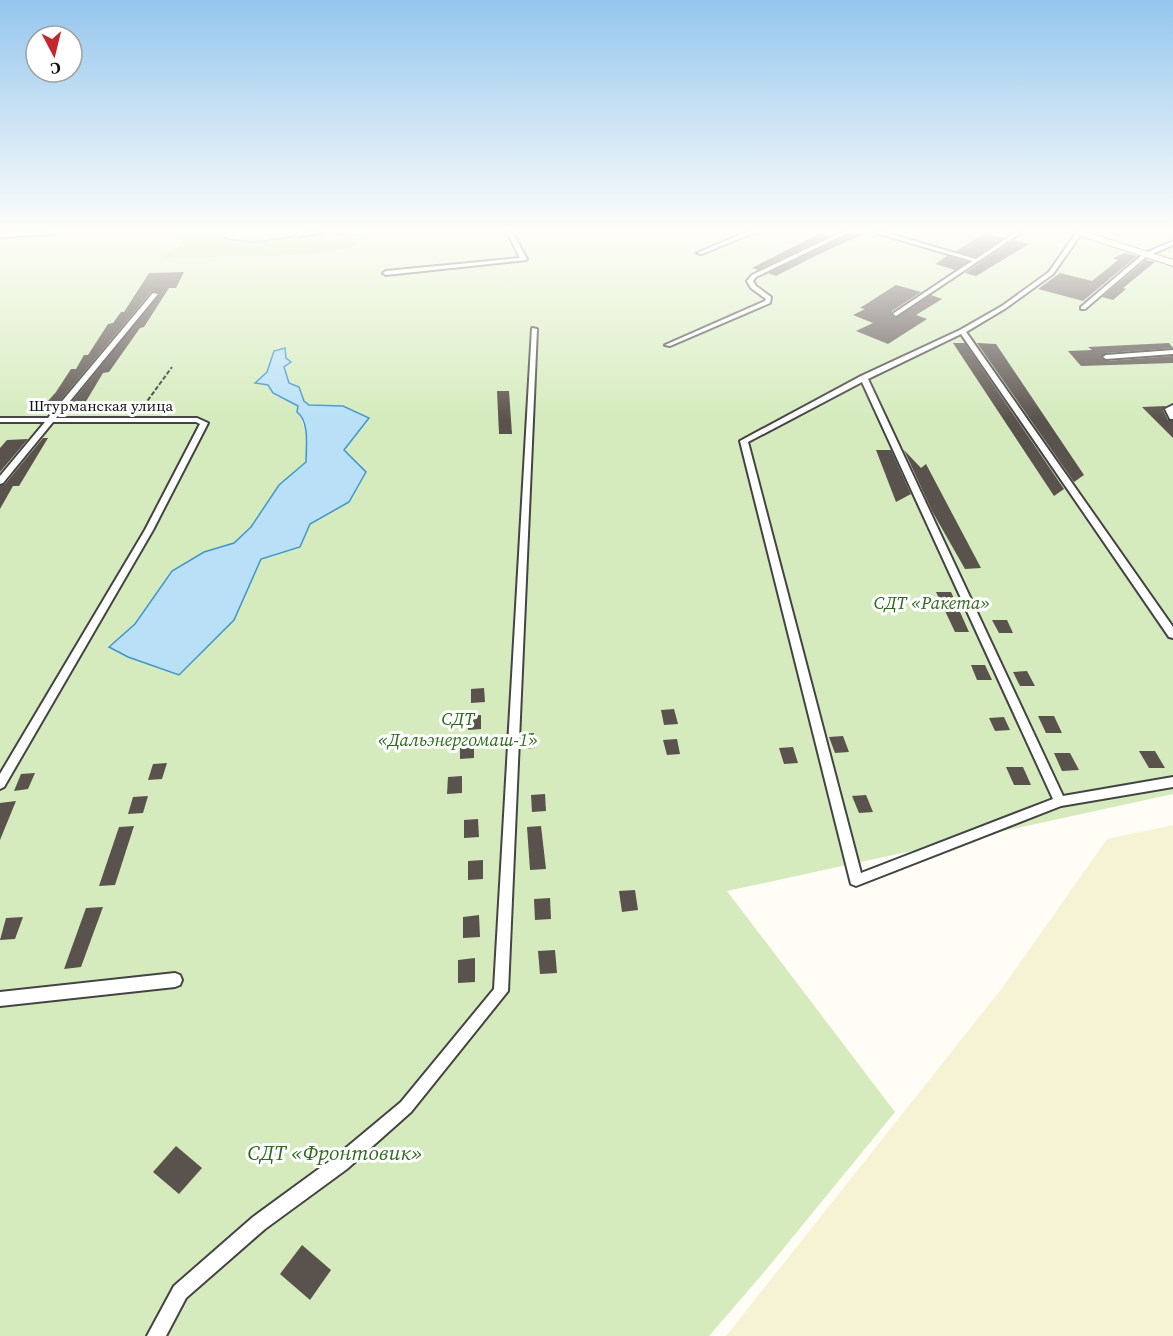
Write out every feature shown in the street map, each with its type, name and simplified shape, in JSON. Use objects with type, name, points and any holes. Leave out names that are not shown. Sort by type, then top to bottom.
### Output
[{"type":"lane","points":[[0,481],[155,294]]},
{"type":"lane","points":[[668,345],[768,302],[769,298],[764,294]]},
{"type":"lane","points":[[896,314],[926,294]]},
{"type":"lane","points":[[1021,294],[962,331],[864,378],[744,441],[856,880],[1060,801],[1173,782]]},
{"type":"lane","points":[[1083,308],[1099,294]]},
{"type":"lane","points":[[156,1336],[180,1292],[259,1223],[341,1163],[406,1107],[501,991],[534,329]]},
{"type":"lane","points":[[962,331],[1173,635]]},
{"type":"lane","points":[[1106,357],[1173,352]]},
{"type":"lane","points":[[864,378],[1060,801]]},
{"type":"lane","points":[[1173,407],[1169,410],[1173,417]]},
{"type":"lane","name":"Штурманская улица","points":[[0,420],[201,420],[203,427],[149,530],[0,784]]},
{"type":"lane","points":[[0,999],[175,980]]},
{"type":"path","points":[[134,419],[172,367]]},
{"type":"shaded area","points":[[1173,825],[1173,1336],[726,1336],[1002,988],[1107,839]]},
{"type":"green space","points":[[0,294],[1173,294],[1173,794],[727,891],[895,1112],[709,1336],[0,1336]],"holes":[[[274,351],[284,367],[289,383],[309,405],[343,406],[349,502],[310,524],[300,547],[261,559],[234,620],[110,647],[135,624],[172,571],[204,552],[234,543],[251,527],[279,485],[306,462],[306,434],[298,406],[284,399],[268,385],[267,372]]]},
{"type":"water","points":[[285,348],[286,358],[291,362],[284,367],[289,383],[299,387],[304,401],[309,405],[343,406],[369,418],[344,450],[366,472],[349,502],[310,524],[300,547],[261,559],[234,620],[179,675],[128,657],[109,647],[135,624],[172,571],[204,552],[234,543],[251,527],[279,485],[306,462],[306,428],[297,412],[298,406],[273,393],[268,385],[255,383],[267,372],[274,351]]},
{"type":"building","points":[[135,294],[149,294],[53,409],[40,410],[56,392],[71,369],[76,369],[84,355],[88,355],[108,324],[113,323],[121,312],[124,312]]},
{"type":"building","points":[[159,294],[165,294],[144,327],[140,328],[109,372],[103,373],[82,408],[67,408]]},
{"type":"building","points":[[881,294],[917,294],[892,311],[891,314],[895,318],[931,295],[942,299],[916,315],[927,319],[888,344],[856,331],[873,323],[853,315],[865,309],[860,308]]},
{"type":"building","points":[[1058,294],[1091,294],[1083,301]]},
{"type":"building","points":[[1105,294],[1120,294],[1113,300],[1102,297]]},
{"type":"building","points":[[953,343],[965,343],[1064,489],[1054,496]]},
{"type":"building","points":[[977,343],[996,344],[1084,475],[1074,482]]},
{"type":"building","points":[[1169,343],[1173,348],[1106,353],[1101,358],[1106,361],[1173,356],[1173,363],[1081,366],[1068,351],[1092,350],[1088,347]]},
{"type":"building","points":[[497,391],[509,391],[512,434],[499,434]]},
{"type":"building","points":[[1166,406],[1163,410],[1168,420],[1173,421],[1173,438],[1142,407]]},
{"type":"building","points":[[43,438],[48,438],[19,486],[13,486],[0,509],[0,486],[5,484]]},
{"type":"building","points":[[28,439],[0,472],[0,448],[7,440]]},
{"type":"building","points":[[876,450],[891,450],[911,494],[896,502]]},
{"type":"building","points":[[904,450],[921,468],[926,464],[981,568],[965,569],[932,511]]},
{"type":"building","points":[[936,592],[951,592],[969,632],[955,632]]},
{"type":"building","points":[[992,620],[1007,620],[1013,633],[999,633]]},
{"type":"building","points":[[971,665],[985,665],[992,680],[977,680]]},
{"type":"building","points":[[1027,671],[1035,686],[1020,686],[1013,672]]},
{"type":"building","points":[[484,688],[485,702],[471,703],[471,689]]},
{"type":"building","points":[[674,709],[678,724],[664,725],[661,710]]},
{"type":"building","points":[[481,715],[481,729],[468,730],[468,716]]},
{"type":"building","points":[[1038,716],[1054,716],[1062,733],[1046,733]]},
{"type":"building","points":[[1004,717],[1010,730],[995,731],[989,718]]},
{"type":"building","points":[[534,733],[535,748],[521,749],[522,734]]},
{"type":"building","points":[[843,736],[849,752],[835,753],[829,737]]},
{"type":"building","points":[[677,739],[680,754],[667,755],[663,740]]},
{"type":"building","points":[[474,743],[474,758],[460,759],[460,744]]},
{"type":"building","points":[[793,747],[798,763],[784,764],[779,748]]},
{"type":"building","points":[[1139,751],[1155,751],[1165,768],[1149,768]]},
{"type":"building","points":[[1054,753],[1070,753],[1079,770],[1062,771]]},
{"type":"building","points":[[167,763],[162,779],[148,780],[153,764]]},
{"type":"building","points":[[1006,767],[1023,767],[1031,785],[1014,785]]},
{"type":"building","points":[[35,773],[28,789],[14,791],[21,774]]},
{"type":"building","points":[[462,776],[462,793],[447,794],[448,777]]},
{"type":"building","points":[[545,794],[546,811],[532,812],[531,795]]},
{"type":"building","points":[[866,795],[873,812],[859,813],[852,796]]},
{"type":"building","points":[[148,796],[143,813],[128,814],[133,797]]},
{"type":"building","points":[[16,801],[0,840],[0,803]]},
{"type":"building","points":[[478,819],[479,837],[464,838],[464,820]]},
{"type":"building","points":[[134,826],[115,885],[99,886],[119,827]]},
{"type":"building","points":[[541,826],[546,869],[530,870],[527,827]]},
{"type":"building","points":[[483,860],[483,879],[468,880],[468,861]]},
{"type":"building","points":[[635,890],[638,910],[622,912],[619,891]]},
{"type":"building","points":[[550,898],[551,919],[535,920],[534,899]]},
{"type":"building","points":[[103,907],[81,967],[64,969],[86,908]]},
{"type":"building","points":[[479,915],[480,937],[463,938],[463,917]]},
{"type":"building","points":[[23,917],[15,939],[0,940],[6,918]]},
{"type":"building","points":[[555,950],[557,973],[540,974],[538,951]]},
{"type":"building","points":[[475,958],[475,982],[458,983],[458,960]]},
{"type":"building","points":[[176,1146],[202,1168],[179,1194],[153,1172]]},
{"type":"building","points":[[302,1245],[331,1270],[310,1300],[280,1274]]},
{"type":"park label","name":"СДТ «Ракета»","points":[[932,603]]},
{"type":"park label","name":"СДТ «Дальэнергомаш-1»","points":[[458,729]]},
{"type":"park label","name":"СДТ «Фронтовик»","points":[[335,1153]]}]
